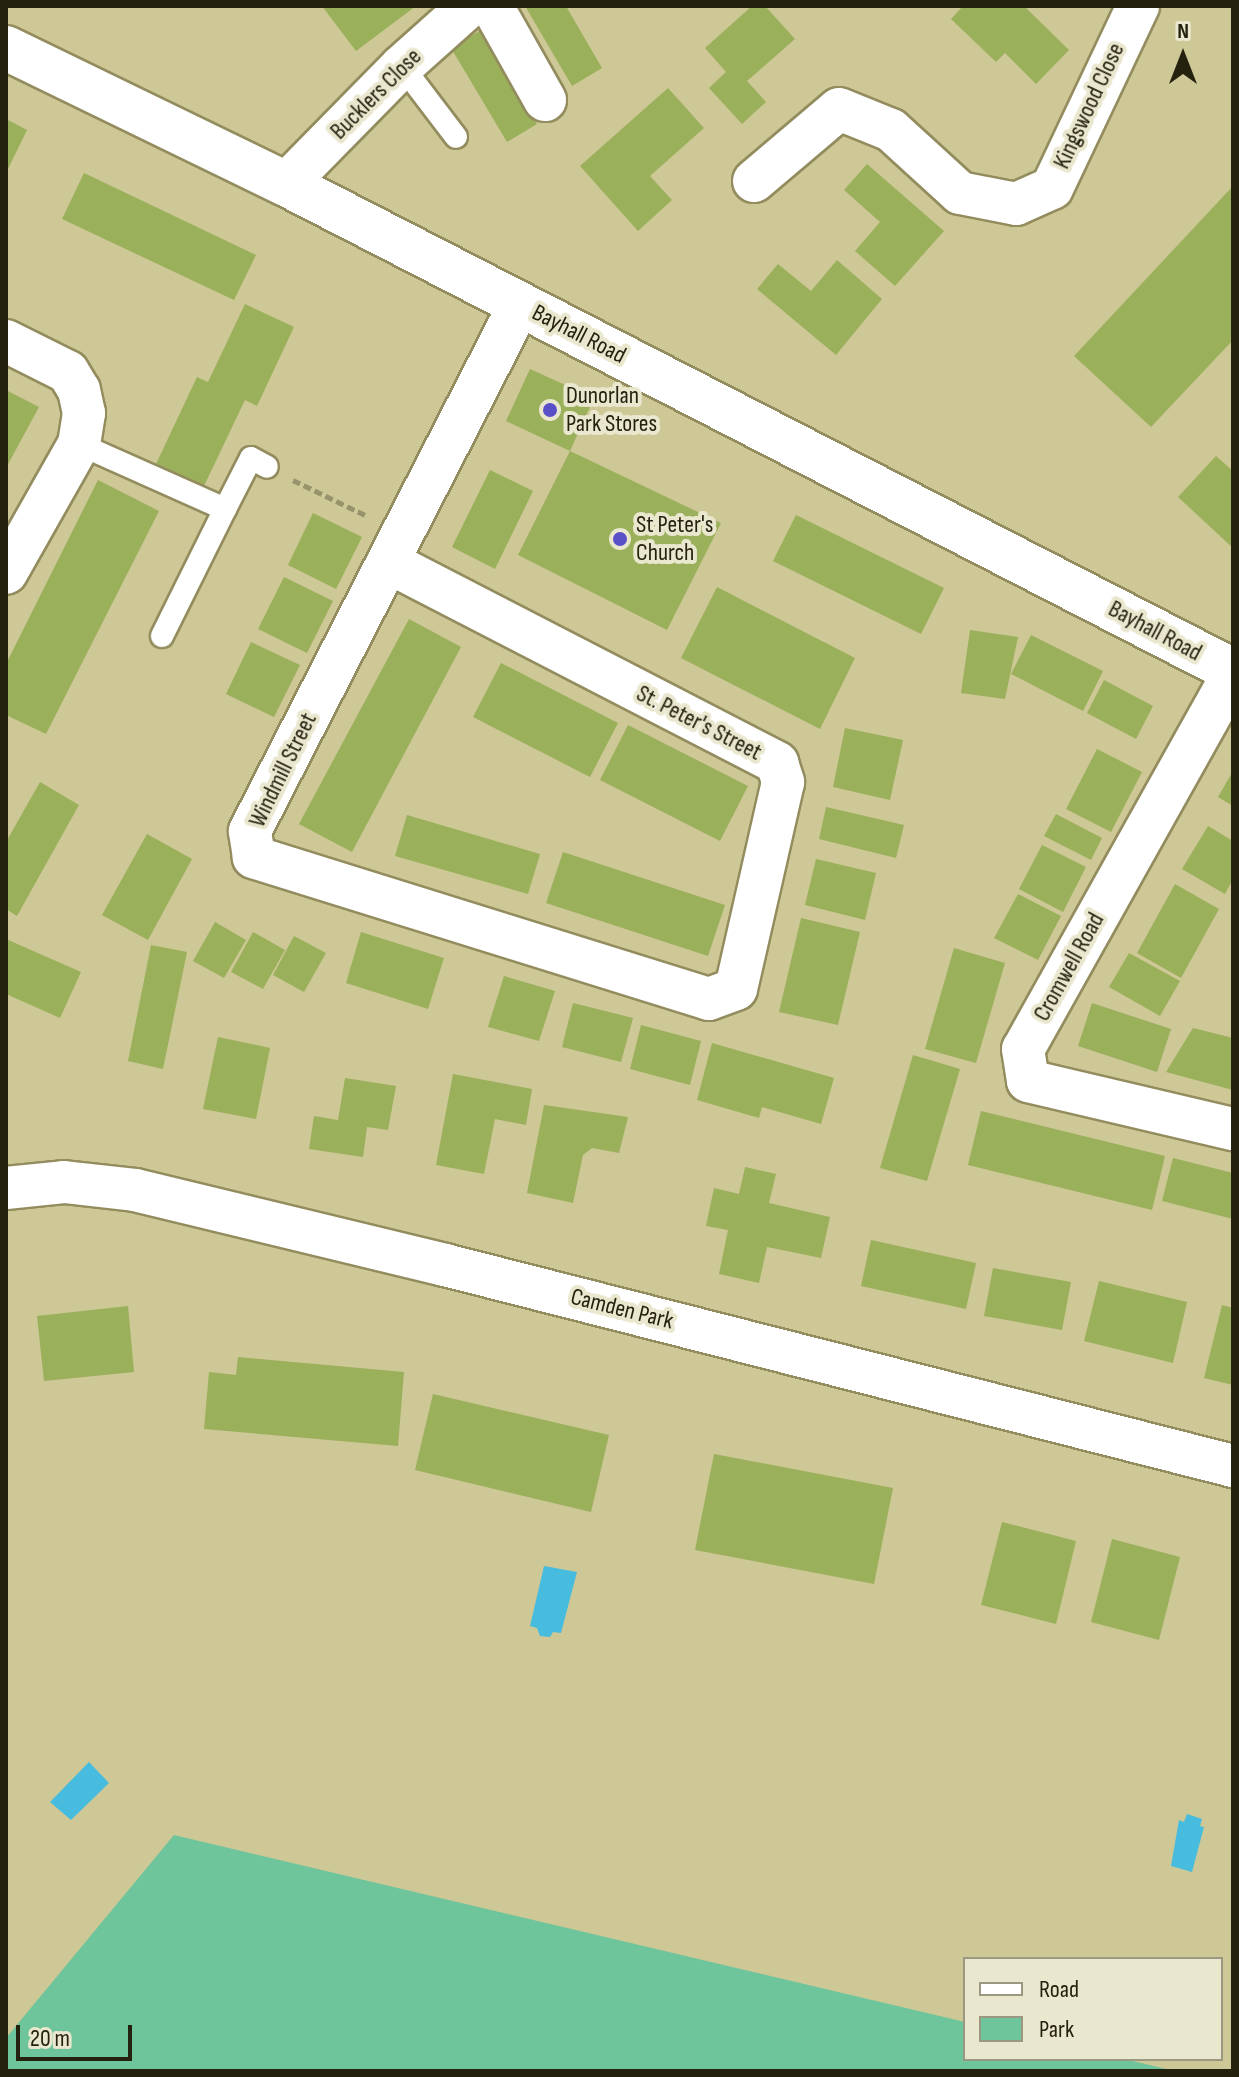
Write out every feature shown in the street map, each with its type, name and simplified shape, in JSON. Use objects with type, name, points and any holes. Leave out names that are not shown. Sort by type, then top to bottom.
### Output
[{"type":"street","name":"Bucklers Close","points":[[286,184],[402,66],[469,6]]},
{"type":"street","points":[[492,6],[545,100]]},
{"type":"street","name":"Kingswood Close","points":[[754,181],[839,109],[891,130],[960,193],[1016,204],[1052,188],[1138,6]]},
{"type":"street","name":"Bayhall Road","points":[[6,48],[286,184],[1233,673]]},
{"type":"street","name":"Windmill Street","points":[[520,304],[250,831],[254,857],[709,999]]},
{"type":"street","points":[[6,341],[68,372],[79,390],[84,413],[79,444],[6,573]]},
{"type":"street","name":"St. Peter's Street","points":[[397,549],[777,763],[783,782],[736,989],[709,999]]},
{"type":"street","name":"Cromwell Road","points":[[1233,673],[1023,1049],[1028,1081],[1233,1129]]},
{"type":"street","name":"Camden Park","points":[[6,1188],[64,1182],[135,1190],[474,1272],[1233,1466]]},
{"type":"lane","points":[[402,66],[456,137]]},
{"type":"lane","points":[[79,444],[225,509]]},
{"type":"lane","points":[[162,636],[251,458],[267,467]]},
{"type":"path","points":[[267,467],[397,549]]},
{"type":"green space","points":[[174,1835],[963,2022],[963,2061],[1132,2061],[1175,2071],[6,2071],[6,2038]]},
{"type":"water","points":[[544,1566],[577,1572],[561,1633],[553,1632],[550,1637],[540,1636],[537,1628],[530,1626]]},
{"type":"water","points":[[89,1762],[109,1783],[71,1820],[50,1802]]},
{"type":"water","points":[[1187,1814],[1202,1819],[1200,1826],[1204,1827],[1192,1872],[1171,1866],[1179,1820],[1184,1822]]},
{"type":"building","points":[[322,6],[416,6],[356,51]]},
{"type":"building","points":[[525,6],[566,6],[602,68],[572,86]]},
{"type":"building","points":[[752,6],[765,6],[795,39],[747,81],[766,102],[742,124],[709,88],[726,72],[705,48]]},
{"type":"building","points":[[963,6],[1024,6],[1069,50],[1036,84],[1005,53],[996,62],[951,19]]},
{"type":"building","points":[[481,30],[537,124],[507,142],[451,48]]},
{"type":"building","points":[[668,88],[704,128],[650,176],[672,200],[638,231],[580,166]]},
{"type":"building","points":[[6,119],[27,130],[6,173]]},
{"type":"building","points":[[867,164],[944,231],[895,286],[855,251],[880,222],[844,190]]},
{"type":"building","points":[[84,173],[256,255],[234,300],[62,219]]},
{"type":"building","points":[[1233,186],[1233,340],[1151,427],[1074,356]]},
{"type":"building","points":[[837,260],[882,299],[836,355],[757,289],[778,264],[811,291]]},
{"type":"building","points":[[245,304],[294,327],[257,406],[245,400],[204,486],[156,464],[197,377],[208,382]]},
{"type":"building","name":"Dunorlan Park Stores","points":[[530,369],[594,398],[570,451],[506,421]]},
{"type":"building","points":[[6,390],[39,407],[6,468]]},
{"type":"building","name":"St Peter's Church","points":[[570,451],[721,523],[667,630],[518,555]]},
{"type":"building","points":[[1216,456],[1233,471],[1233,548],[1178,497]]},
{"type":"building","points":[[490,470],[533,491],[495,569],[452,547]]},
{"type":"building","points":[[98,480],[159,511],[46,734],[6,715],[6,664]]},
{"type":"building","points":[[313,513],[362,537],[336,589],[288,565]]},
{"type":"building","points":[[796,515],[944,588],[921,634],[773,561]]},
{"type":"building","points":[[284,577],[333,601],[307,653],[258,629]]},
{"type":"building","points":[[717,587],[855,658],[820,729],[681,658]]},
{"type":"building","points":[[409,619],[461,647],[352,852],[299,824]]},
{"type":"building","points":[[970,630],[1018,637],[1005,699],[961,693]]},
{"type":"building","points":[[1031,635],[1103,671],[1083,711],[1011,674]]},
{"type":"building","points":[[251,642],[300,665],[274,717],[226,694]]},
{"type":"building","points":[[501,663],[618,723],[590,777],[473,717]]},
{"type":"building","points":[[1104,680],[1153,706],[1136,739],[1087,713]]},
{"type":"building","points":[[628,725],[748,786],[720,841],[600,780]]},
{"type":"building","points":[[845,728],[903,740],[890,800],[833,787]]},
{"type":"building","points":[[1097,749],[1142,772],[1111,832],[1066,809]]},
{"type":"building","points":[[1233,771],[1233,806],[1218,797]]},
{"type":"building","points":[[40,782],[79,805],[17,916],[6,909],[6,842]]},
{"type":"building","points":[[826,807],[904,825],[896,858],[819,839]]},
{"type":"building","points":[[1056,814],[1102,838],[1091,860],[1044,836]]},
{"type":"building","points":[[407,815],[540,854],[528,894],[395,856]]},
{"type":"building","points":[[1208,826],[1233,841],[1233,879],[1225,894],[1182,869]]},
{"type":"building","points":[[147,834],[192,859],[148,940],[102,915]]},
{"type":"building","points":[[1042,845],[1086,867],[1063,912],[1019,889]]},
{"type":"building","points":[[563,852],[725,905],[708,956],[546,903]]},
{"type":"building","points":[[816,859],[876,873],[865,920],[805,905]]},
{"type":"building","points":[[1175,884],[1219,909],[1181,978],[1137,953]]},
{"type":"building","points":[[1018,894],[1061,916],[1038,960],[994,938]]},
{"type":"building","points":[[801,918],[860,932],[838,1025],[779,1012]]},
{"type":"building","points":[[215,922],[246,940],[224,978],[193,961]]},
{"type":"building","points":[[253,932],[285,950],[263,989],[231,972]]},
{"type":"building","points":[[361,932],[444,958],[428,1009],[346,983]]},
{"type":"building","points":[[294,936],[326,953],[304,992],[273,975]]},
{"type":"building","points":[[6,939],[81,972],[60,1018],[6,994]]},
{"type":"building","points":[[151,945],[187,952],[163,1069],[128,1061]]},
{"type":"building","points":[[954,948],[1005,963],[976,1063],[925,1049]]},
{"type":"building","points":[[1129,953],[1180,981],[1160,1016],[1109,987]]},
{"type":"building","points":[[504,976],[555,991],[539,1041],[488,1027]]},
{"type":"building","points":[[573,1003],[633,1018],[621,1062],[562,1047]]},
{"type":"building","points":[[1092,1003],[1171,1029],[1157,1072],[1078,1046]]},
{"type":"building","points":[[641,1025],[701,1041],[690,1085],[630,1069]]},
{"type":"building","points":[[1193,1028],[1233,1038],[1233,1090],[1166,1072]]},
{"type":"building","points":[[218,1037],[270,1048],[256,1119],[203,1109]]},
{"type":"building","points":[[712,1043],[834,1078],[821,1124],[762,1107],[759,1118],[697,1100]]},
{"type":"building","points":[[913,1055],[960,1069],[927,1181],[880,1168]]},
{"type":"building","points":[[453,1074],[532,1089],[526,1125],[495,1119],[484,1174],[436,1165]]},
{"type":"building","points":[[345,1078],[396,1086],[388,1130],[367,1127],[363,1157],[309,1149],[314,1116],[338,1120]]},
{"type":"building","points":[[544,1105],[628,1117],[619,1153],[592,1148],[583,1155],[573,1203],[527,1193]]},
{"type":"building","points":[[981,1111],[1165,1156],[1152,1210],[968,1165]]},
{"type":"building","points":[[1173,1158],[1233,1173],[1233,1219],[1162,1201]]},
{"type":"building","points":[[745,1167],[776,1174],[769,1203],[830,1217],[821,1258],[767,1247],[759,1283],[719,1274],[728,1230],[706,1226],[714,1188],[739,1194]]},
{"type":"building","points":[[871,1240],[976,1263],[966,1309],[861,1286]]},
{"type":"building","points":[[993,1268],[1071,1282],[1062,1330],[984,1316]]},
{"type":"building","points":[[1099,1281],[1187,1302],[1173,1363],[1084,1341]]},
{"type":"building","points":[[1222,1305],[1233,1308],[1233,1385],[1204,1378]]},
{"type":"building","points":[[128,1306],[134,1372],[44,1381],[37,1316]]},
{"type":"building","points":[[238,1357],[404,1372],[398,1446],[204,1429],[209,1372],[236,1375]]},
{"type":"building","points":[[433,1394],[609,1435],[591,1512],[415,1470]]},
{"type":"building","points":[[714,1454],[893,1488],[874,1584],[695,1550]]},
{"type":"building","points":[[1002,1522],[1076,1541],[1056,1624],[981,1605]]},
{"type":"building","points":[[1112,1539],[1180,1557],[1159,1640],[1091,1622]]},
{"type":"place","name":"Dunorlan Park Stores","points":[[550,410]]},
{"type":"place","name":"St Peter's Church","points":[[620,539]]}]
